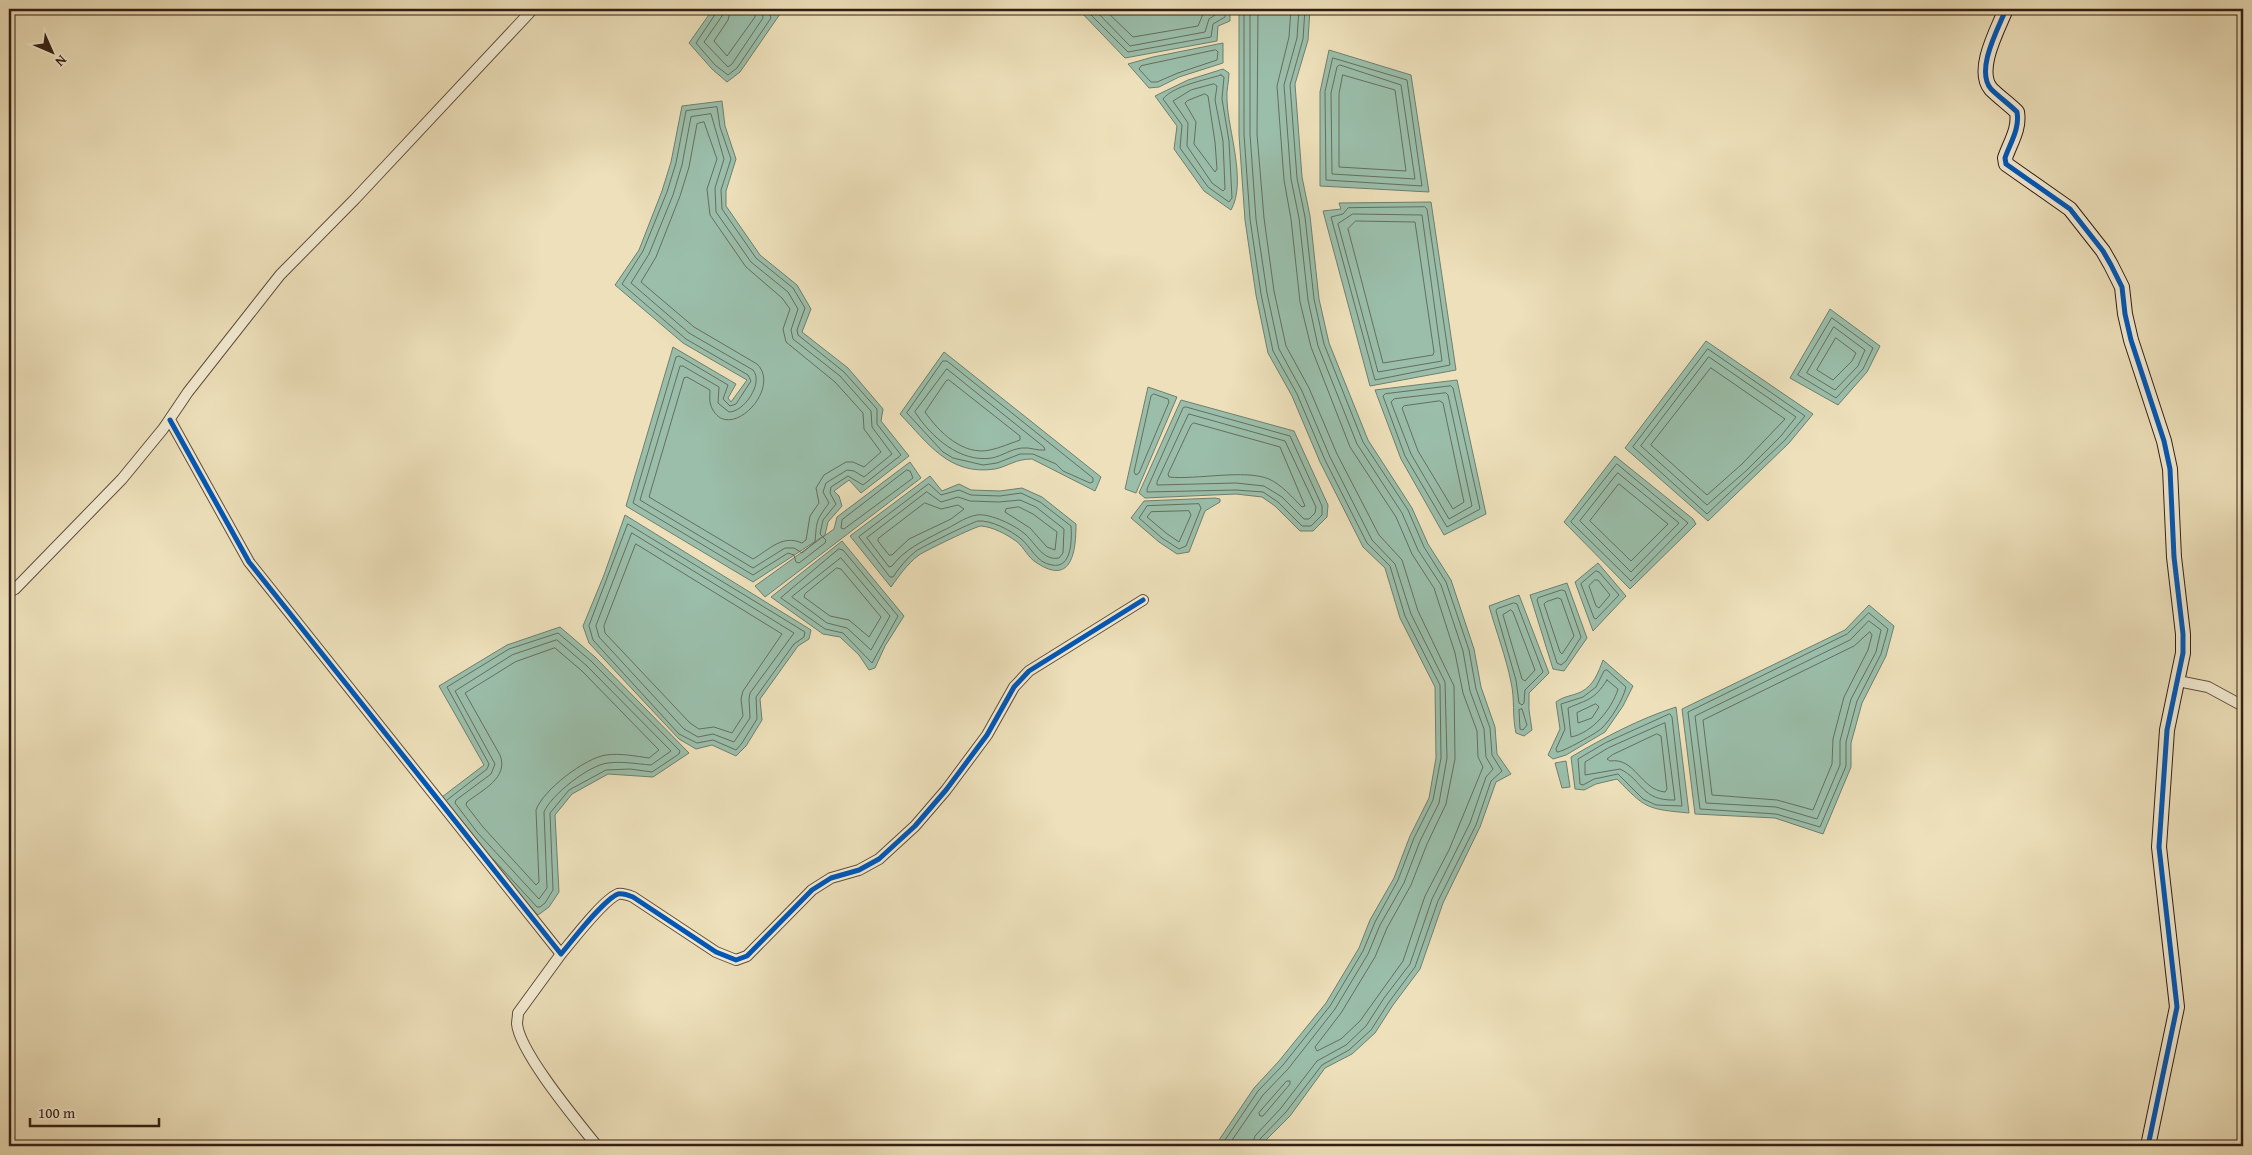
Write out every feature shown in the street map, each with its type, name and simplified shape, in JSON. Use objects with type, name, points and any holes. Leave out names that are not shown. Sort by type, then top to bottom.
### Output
[{"type":"street","points":[[9,592],[15,589],[61,543],[122,479],[170,420],[188,392],[280,275],[355,199],[533,9]]},
{"type":"street","points":[[2006,9],[1987,58],[1984,71],[1990,88],[2017,112],[2019,120],[2005,158],[2006,164],[2070,209],[2112,265],[2122,287],[2125,314],[2131,340],[2164,441],[2170,469],[2174,557],[2183,634],[2183,653],[2168,730],[2163,773],[2159,847],[2177,1007],[2148,1146]]},
{"type":"street","points":[[170,420],[249,562],[561,954]]},
{"type":"street","points":[[597,1146],[553,1090],[522,1041],[517,1025],[518,1013],[540,980],[598,912],[617,894],[624,894],[633,897],[716,952],[736,960],[747,956],[812,890],[831,878],[859,870],[878,859],[914,826],[987,735],[1014,687],[1029,671],[1143,600]]},
{"type":"street","points":[[2178,680],[2208,687],[2243,706]]},
{"type":"water","points":[[713,9],[769,9],[780,14],[740,72],[727,82],[712,69],[689,43]]},
{"type":"water","points":[[1078,9],[1230,9],[1230,21],[1218,26],[1217,41],[1125,58]]},
{"type":"water","points":[[1239,9],[1310,9],[1308,40],[1295,84],[1302,177],[1310,216],[1319,299],[1329,343],[1368,440],[1412,508],[1428,544],[1451,580],[1474,649],[1481,687],[1495,727],[1497,754],[1511,774],[1496,782],[1480,827],[1443,903],[1420,969],[1375,1033],[1352,1054],[1325,1068],[1290,1116],[1264,1142],[1263,1146],[1215,1146],[1254,1088],[1279,1061],[1326,1003],[1359,948],[1370,920],[1394,878],[1410,836],[1429,798],[1436,758],[1435,687],[1400,618],[1385,568],[1363,547],[1320,462],[1292,396],[1268,353],[1256,295],[1245,220],[1239,135]]},
{"type":"water","points":[[1223,43],[1223,63],[1179,77],[1159,87],[1149,88],[1128,64],[1153,57]]},
{"type":"water","points":[[1329,50],[1411,75],[1429,192],[1320,186],[1320,92]]},
{"type":"water","points":[[1223,69],[1229,73],[1227,100],[1237,171],[1235,199],[1231,210],[1204,191],[1174,149],[1177,126],[1155,96],[1188,80]]},
{"type":"water","points":[[722,101],[725,126],[736,159],[726,191],[726,206],[760,255],[797,285],[811,309],[802,332],[848,368],[883,409],[881,421],[909,456],[861,493],[849,480],[834,491],[839,496],[842,506],[828,522],[825,535],[753,582],[626,506],[673,347],[736,384],[728,398],[731,402],[747,380],[683,343],[615,285],[639,250],[662,191],[671,162],[682,106]]},
{"type":"water","points":[[1431,202],[1456,370],[1370,386],[1323,211],[1341,209],[1339,203]]},
{"type":"water","points":[[1830,309],[1880,346],[1867,372],[1838,405],[1790,378]]},
{"type":"water","points":[[1706,341],[1813,414],[1789,443],[1708,521],[1625,448]]},
{"type":"water","points":[[944,352],[1101,477],[1095,491],[1032,459],[1021,460],[995,469],[979,470],[952,462],[930,446],[900,414]]},
{"type":"water","points":[[1457,380],[1486,514],[1444,535],[1401,459],[1375,390]]},
{"type":"water","points":[[1148,387],[1177,397],[1136,493],[1125,489]]},
{"type":"water","points":[[1181,400],[1294,431],[1328,505],[1327,517],[1313,531],[1300,531],[1275,506],[1262,497],[1236,494],[1145,498],[1139,493]]},
{"type":"water","points":[[1615,456],[1693,519],[1696,524],[1630,589],[1564,522]]},
{"type":"water","points":[[910,462],[921,478],[765,597],[755,586],[834,529],[837,517]]},
{"type":"water","points":[[930,476],[942,491],[959,484],[971,490],[1000,491],[1022,488],[1042,497],[1076,524],[1075,545],[1070,562],[1065,568],[1058,570],[1049,569],[1034,561],[1019,543],[1012,538],[995,529],[981,526],[919,555],[907,566],[891,587],[850,536]]},
{"type":"water","points":[[1220,499],[1220,502],[1205,511],[1189,552],[1177,554],[1159,542],[1131,518],[1144,501]]},
{"type":"water","points":[[625,515],[811,630],[809,639],[798,646],[760,699],[762,720],[746,746],[736,756],[712,745],[696,749],[679,739],[589,643],[583,626],[604,575]]},
{"type":"water","points":[[842,541],[904,616],[885,646],[875,668],[869,670],[859,655],[840,637],[823,634],[771,597]]},
{"type":"water","points":[[1598,563],[1626,596],[1593,631],[1575,582]]},
{"type":"water","points":[[1567,583],[1587,638],[1564,671],[1553,669],[1530,595]]},
{"type":"water","points":[[1519,595],[1549,673],[1529,693],[1532,730],[1524,736],[1516,733],[1511,682],[1489,606]]},
{"type":"water","points":[[1869,605],[1894,626],[1886,656],[1862,703],[1851,743],[1851,767],[1823,834],[1775,818],[1695,814],[1682,709],[1845,630]]},
{"type":"water","points":[[560,627],[595,657],[689,753],[653,777],[608,774],[572,794],[555,815],[559,892],[549,907],[538,915],[468,839],[438,800],[484,765],[439,686],[507,645]]},
{"type":"water","points":[[1603,660],[1633,686],[1623,706],[1605,732],[1566,755],[1553,759],[1548,755],[1560,729],[1556,702],[1581,692],[1589,686]]},
{"type":"water","points":[[1676,707],[1689,813],[1648,806],[1641,802],[1617,779],[1596,784],[1584,790],[1575,789],[1571,757],[1622,729]]},
{"type":"water","points":[[1566,761],[1570,787],[1562,788],[1555,763]]},
{"type":"cycle path","points":[[2006,9],[1990,49],[1985,71],[1991,89],[2017,112],[2017,124],[2005,158],[2006,164],[2070,209],[2103,251],[2111,265],[2122,287],[2125,314],[2131,340],[2164,441],[2170,469],[2174,557],[2183,634],[2183,653],[2167,730],[2159,847],[2177,1007],[2148,1146]]},
{"type":"cycle path","points":[[170,420],[249,562],[561,954],[604,904],[618,894],[622,894],[633,897],[716,952],[736,960],[747,956],[812,890],[831,878],[859,870],[879,859],[915,826],[946,790],[987,735],[1014,687],[1029,671],[1143,600]]}]
